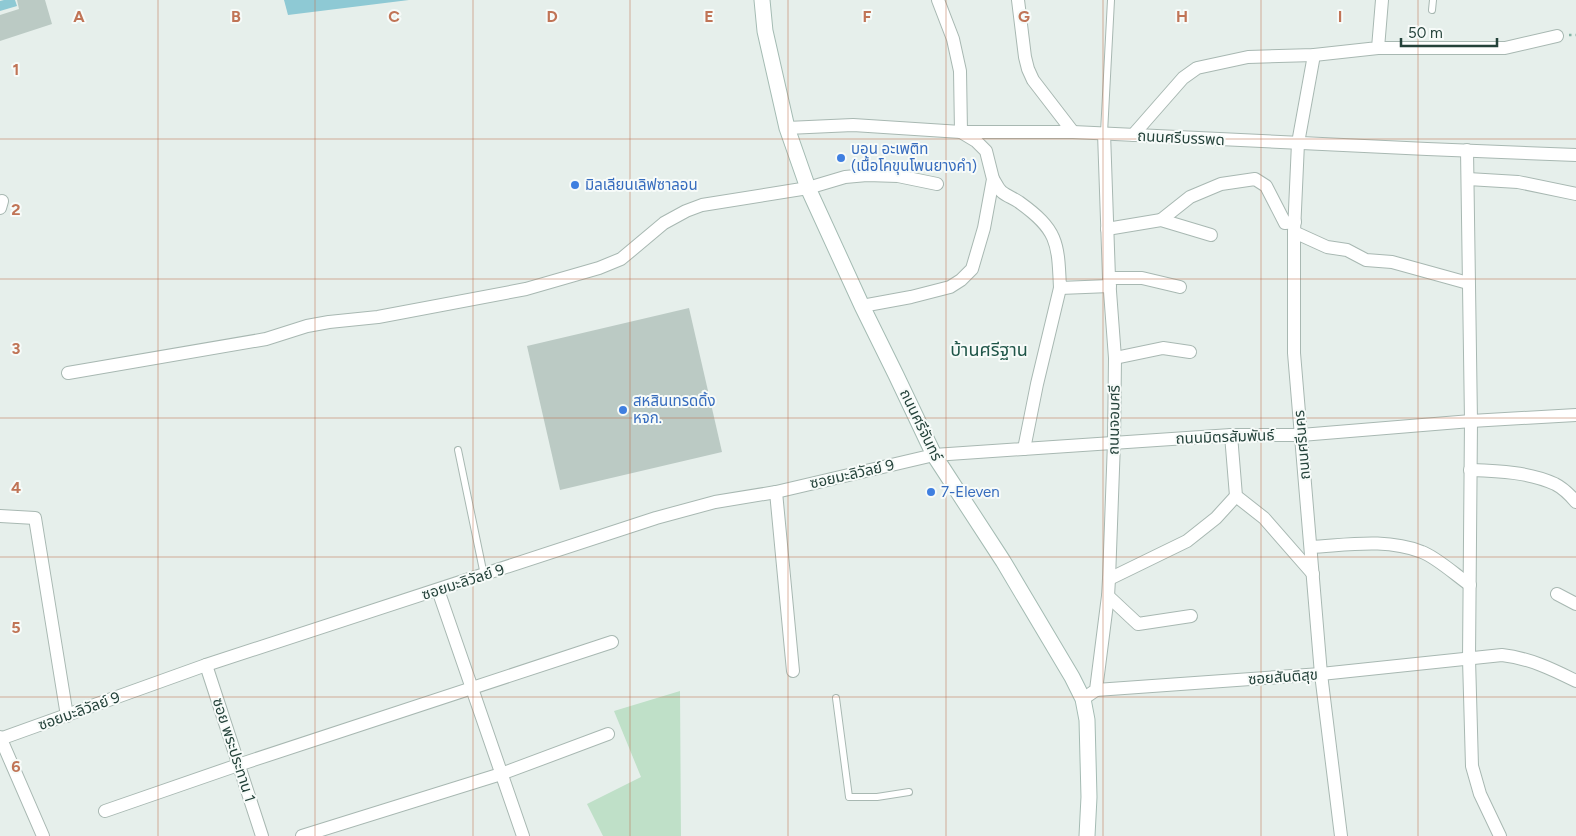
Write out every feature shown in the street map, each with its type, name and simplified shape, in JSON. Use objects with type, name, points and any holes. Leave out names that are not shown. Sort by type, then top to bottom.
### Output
[{"type":"main road","name":"ถนนศรีจันทร์","points":[[762,0],[764,31],[787,128],[808,188],[862,306],[934,455],[1003,561],[1072,677],[1083,699],[1087,720],[1089,797],[1087,836]]},
{"type":"street","points":[[938,0],[953,39],[960,71],[961,132],[976,141],[986,152],[993,179],[1000,192],[1016,199],[1043,221],[1052,233],[1059,257],[1060,288],[1024,449]]},
{"type":"street","points":[[1018,0],[1028,69],[1033,80],[1073,132]]},
{"type":"street","points":[[1378,48],[1382,0]]},
{"type":"street","points":[[1133,136],[1183,78],[1197,68],[1248,57],[1314,55],[1378,48],[1505,48],[1557,36]]},
{"type":"street","name":"ถนนศรีนคร","points":[[1314,55],[1298,143],[1294,353],[1321,674],[1341,836]]},
{"type":"street","name":"ถนนศรีบรรพด","points":[[787,128],[853,125],[961,132],[1104,133],[1133,136],[1576,155]]},
{"type":"street","name":"ถนนจอมศรี","points":[[1096,690],[1108,596],[1114,442],[1115,358],[1107,229],[1104,133]]},
{"type":"street","points":[[1467,150],[1471,421],[1469,658],[1472,766],[1480,794],[1500,836]]},
{"type":"street","points":[[68,373],[266,339],[307,326],[378,316],[526,289],[599,268],[621,259],[664,222],[702,205],[808,188],[846,177],[867,175],[898,176],[937,184]]},
{"type":"street","points":[[862,306],[911,297],[950,287],[967,275],[972,269],[984,228],[993,179]]},
{"type":"street","points":[[1161,220],[1190,197],[1221,184],[1255,179],[1266,186],[1285,223],[1327,247],[1347,250],[1366,260],[1392,262],[1468,283]]},
{"type":"street","points":[[1468,179],[1518,182],[1576,194]]},
{"type":"street","points":[[1107,229],[1161,220],[1211,235]]},
{"type":"street","points":[[1060,288],[1142,278],[1180,287]]},
{"type":"street","points":[[1115,358],[1163,348],[1190,352]]},
{"type":"street","name":"ถนนมิตรสัมพันธ์","points":[[934,455],[1230,435],[1301,435],[1471,421],[1576,415]]},
{"type":"street","points":[[1230,435],[1236,496],[1264,518],[1313,574]]},
{"type":"street","name":"ซอยมะลิวัลย์ 9","points":[[0,738],[67,716],[206,665],[656,518],[715,502],[776,492],[934,455]]},
{"type":"street","points":[[1470,470],[1504,471],[1537,478],[1556,484],[1576,502]]},
{"type":"street","points":[[776,492],[793,671]]},
{"type":"street","points":[[1109,579],[1187,541],[1216,518],[1236,496]]},
{"type":"street","points":[[0,516],[35,518],[67,716]]},
{"type":"street","points":[[1310,547],[1370,543],[1395,545],[1423,552],[1470,585]]},
{"type":"street","points":[[438,590],[523,836]]},
{"type":"street","points":[[1558,594],[1576,604]]},
{"type":"street","points":[[1108,596],[1138,624],[1191,616]]},
{"type":"street","points":[[105,811],[238,765],[612,642]]},
{"type":"street","name":"ซอยสันติสุข","points":[[1096,690],[1321,674],[1502,655],[1517,656],[1538,663],[1576,681]]},
{"type":"street","name":"ซอย พระประทาน 1","points":[[206,665],[262,836]]},
{"type":"street","points":[[1083,699],[1096,690]]},
{"type":"street","points":[[302,836],[502,774],[608,734]]},
{"type":"street","points":[[0,738],[43,836]]},
{"type":"lane","points":[[1104,133],[1111,0]]},
{"type":"lane","points":[[1432,10],[1433,0]]},
{"type":"lane","points":[[458,450],[484,575]]},
{"type":"lane","points":[[836,698],[849,797],[877,797],[909,792]]},
{"type":"green space","points":[[680,691],[681,836],[603,836],[587,804],[641,777],[614,711]]},
{"type":"water","points":[[15,0],[17,6],[0,11],[0,1]]},
{"type":"water","points":[[284,0],[409,0],[288,15]]},
{"type":"building","points":[[17,0],[45,0],[52,24],[0,41],[0,15],[19,9]]},
{"type":"building","points":[[689,308],[722,452],[560,490],[527,346]]},
{"type":"place","name":"บอน อะเพติท (เนื้อโคขุนโพนยางคำ)","points":[[841,158]]},
{"type":"place","name":"มิลเลียนเลิฟซาลอน","points":[[575,185]]},
{"type":"place","name":"สหสินเทรดดิ้ง หจก.","points":[[623,410]]},
{"type":"place","name":"7-Eleven","points":[[931,492]]},
{"type":"district","name":"บ้านศรีฐาน","points":[[989,350]]}]
